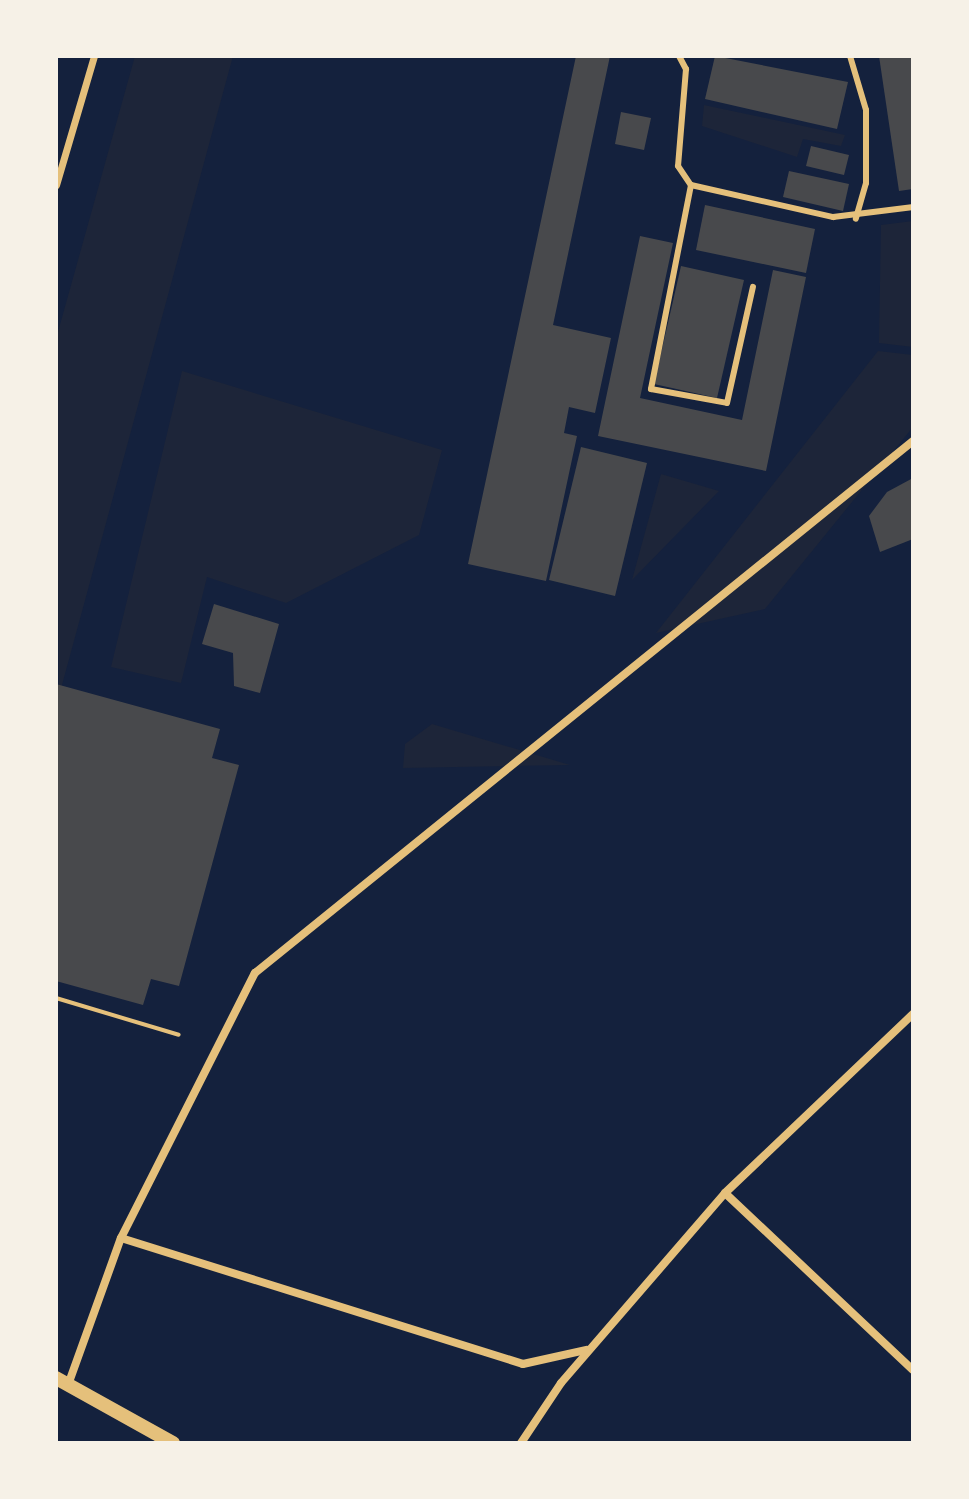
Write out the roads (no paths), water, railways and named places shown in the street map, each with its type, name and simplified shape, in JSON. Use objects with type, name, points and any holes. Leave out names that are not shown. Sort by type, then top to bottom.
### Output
[{"type":"street","points":[[56,185],[94,56]]},
{"type":"street","points":[[173,1443],[62,1382],[121,1238],[255,973],[913,441]]},
{"type":"street","points":[[521,1443],[591,1348],[725,1193],[913,1014]]},
{"type":"street","points":[[725,1193],[913,1370]]},
{"type":"street","points":[[121,1238],[523,1364],[591,1348]]},
{"type":"lane","points":[[679,56],[686,69],[678,166],[691,185],[856,219],[913,207]]},
{"type":"lane","points":[[850,56],[866,110],[866,183],[856,219]]},
{"type":"lane","points":[[691,185],[651,389],[727,403],[753,287]]}]
